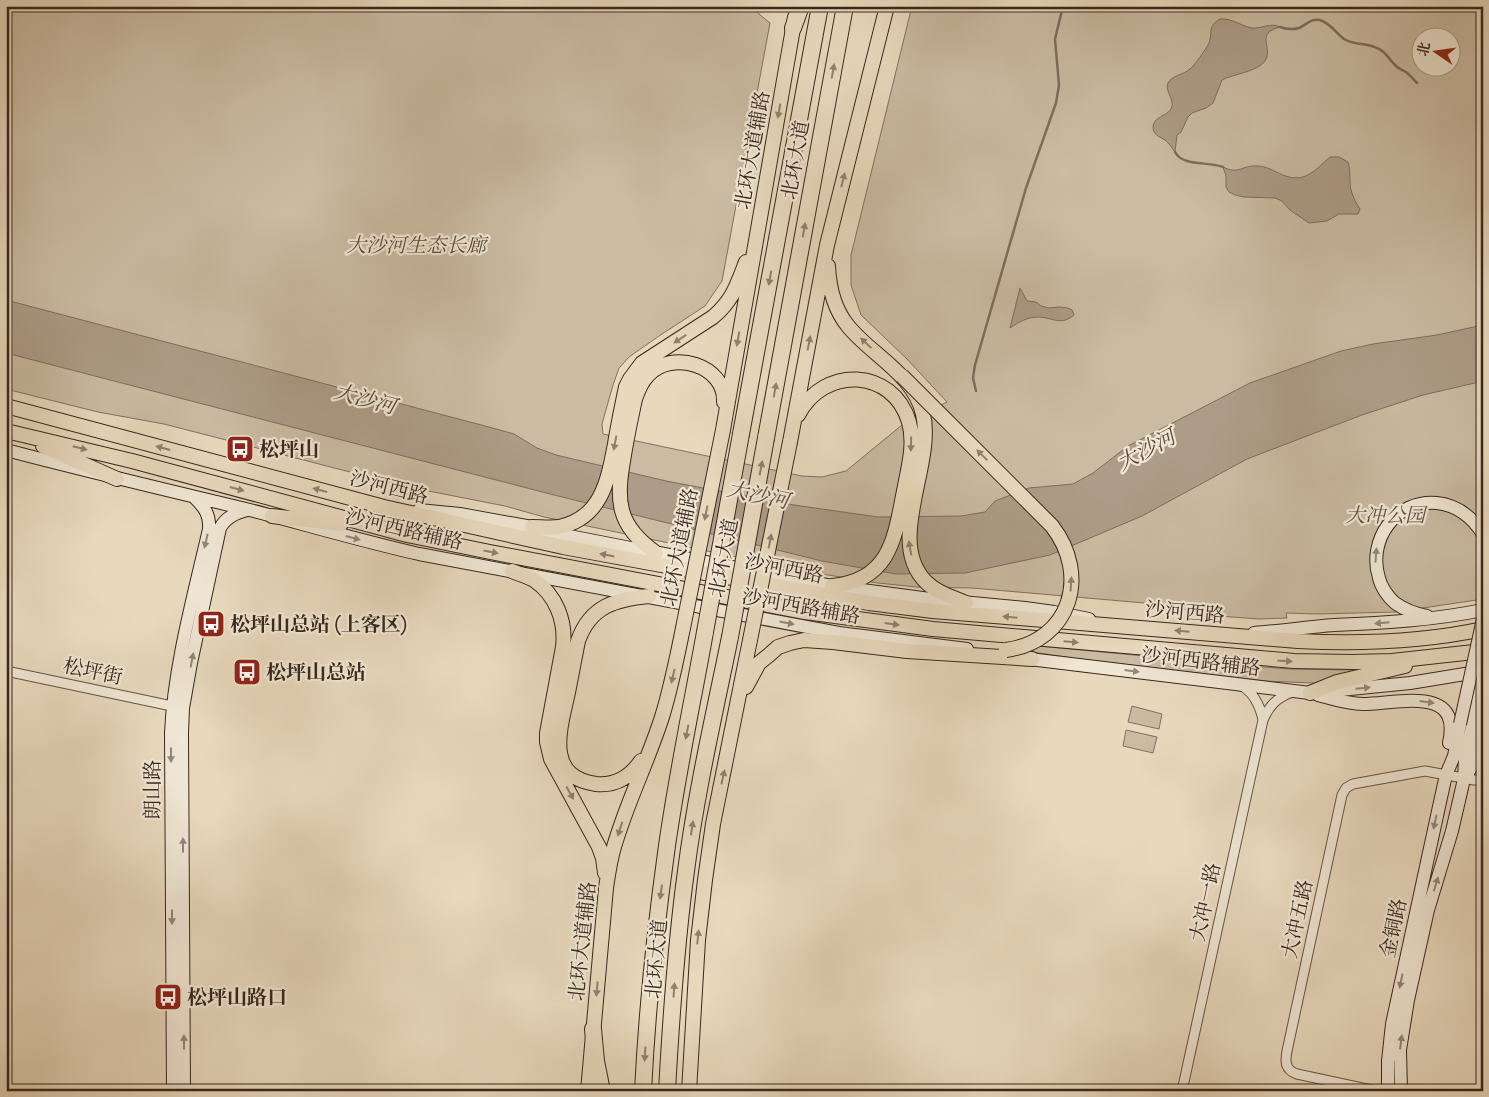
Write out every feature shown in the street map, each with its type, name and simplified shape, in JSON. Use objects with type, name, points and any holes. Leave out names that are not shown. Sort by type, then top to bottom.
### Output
[{"type":"highway","points":[[794,28],[801,6]]},
{"type":"highway","name":"北环大道","points":[[643,1091],[651,970],[675,793],[820,6]]},
{"type":"highway","name":"北环大道","points":[[667,1091],[677,951],[686,872],[698,794],[730,637],[845,6]]},
{"type":"highway","points":[[593,1029],[596,1061],[602,1091]]},
{"type":"main road","name":"北环大道辅路","points":[[588,1091],[606,888],[614,848],[669,694],[723,430],[794,28],[796,6]]},
{"type":"main road","points":[[689,1091],[698,940],[713,824],[790,442],[827,245],[887,6]]},
{"type":"main road","points":[[656,553],[638,539],[631,530],[623,515],[618,492],[630,379],[642,363],[713,317],[727,304],[736,289],[758,233]]},
{"type":"main road","points":[[827,245],[828,278],[835,304],[841,316],[853,331],[902,376],[1052,526],[1067,552],[1071,566],[1072,584],[1069,600],[1061,615],[1049,630],[1024,646],[1006,650],[962,648]]},
{"type":"main road","points":[[532,527],[552,528],[576,520],[589,511],[599,499],[610,470],[629,397],[638,389],[648,374],[655,369],[665,364],[683,362],[693,364],[708,372],[720,386],[724,398],[723,430]]},
{"type":"main road","points":[[902,376],[919,401],[923,412],[926,435],[908,538],[912,558],[920,575],[934,588],[966,603]]},
{"type":"main road","points":[[790,442],[802,407],[810,398],[826,386],[845,380],[864,381],[882,388],[896,399],[906,414],[909,423],[912,443],[910,461],[896,531],[889,550],[882,561],[867,575],[850,583],[832,586]]},
{"type":"main road","name":"沙河西路","points":[[6,406],[384,507],[547,543],[839,599],[933,611],[1298,641],[1355,642],[1415,639],[1483,629]]},
{"type":"main road","points":[[6,413],[58,427],[93,429]]},
{"type":"main road","points":[[11,432],[117,479]]},
{"type":"main road","name":"沙河西路","points":[[11,432],[159,468],[375,527],[490,552],[806,612],[904,626],[1274,660],[1392,661],[1483,651]]},
{"type":"main road","name":"沙河西路辅路","points":[[6,450],[401,550],[839,633],[962,648],[1032,660],[1303,692],[1410,683],[1483,671]]},
{"type":"main road","name":"朗山路","points":[[173,1091],[172,706],[180,660],[209,529],[207,512],[195,498]]},
{"type":"main road","points":[[1440,618],[1417,614],[1405,609],[1394,602],[1386,593],[1378,576],[1375,558],[1381,534],[1388,524],[1401,512],[1416,505],[1434,503],[1450,506],[1466,514],[1483,534]]},
{"type":"main road","name":"沙河西路辅路","points":[[384,507],[460,514],[832,586],[1054,612],[1118,626]]},
{"type":"main road","name":"朗山路","points":[[184,1091],[183,708],[220,528],[230,516],[247,510]]},
{"type":"main road","points":[[272,516],[375,527]]},
{"type":"main road","points":[[512,571],[534,580],[547,592],[561,616],[564,636],[570,648]]},
{"type":"main road","points":[[606,888],[603,858],[599,846],[552,759],[547,742],[553,733],[570,648],[588,621],[609,604],[621,600],[650,596]]},
{"type":"main road","name":"沙河西路辅路","points":[[1230,636],[1309,627],[1360,625],[1440,618],[1483,610]]},
{"type":"main road","points":[[1472,726],[1483,619]]},
{"type":"main road","points":[[738,706],[752,673],[759,663],[778,647],[804,640],[907,651],[1032,660]]},
{"type":"main road","points":[[1303,692],[1439,656]]},
{"type":"main road","points":[[1446,775],[1454,756],[1472,726],[1483,676]]},
{"type":"main road","points":[[1303,692],[1354,704],[1423,701],[1439,705],[1449,716],[1451,726],[1446,775]]},
{"type":"main road","name":"金铜路","points":[[1401,1091],[1400,1050],[1408,1000],[1428,910],[1452,831],[1464,779],[1465,759],[1472,726]]},
{"type":"main road","points":[[553,733],[565,766],[580,779],[594,783],[613,783],[625,778],[634,770],[651,746]]},
{"type":"main road","name":"金铜路","points":[[1388,1091],[1388,1061],[1392,1024],[1446,775]]},
{"type":"street","name":"松坪街","points":[[6,671],[172,706]]},
{"type":"street","points":[[1238,683],[1255,698],[1263,720]]},
{"type":"street","name":"大冲一路","points":[[1182,1091],[1263,720],[1269,708],[1284,695],[1303,692]]},
{"type":"street","name":"大冲五路","points":[[1376,1091],[1297,1074],[1290,1070],[1286,1063],[1341,799],[1349,786],[1359,782],[1425,771],[1446,775]]},
{"type":"street","points":[[1446,775],[1464,779],[1483,780]]},
{"type":"green space","name":"大沙河生态长廊","points":[[6,6],[754,6],[759,14],[770,23],[722,281],[705,306],[629,357],[619,368],[602,424],[603,434],[802,476],[822,477],[846,471],[902,425],[947,402],[907,359],[861,315],[851,285],[851,255],[912,6],[1483,6],[1483,599],[1396,612],[1286,613],[1287,618],[1259,619],[1191,613],[1179,606],[972,588],[917,587],[878,583],[803,571],[544,517],[505,506],[408,487],[164,424],[98,412],[6,389]]},
{"type":"green space","points":[[1038,646],[1290,669],[1358,670],[1313,683],[1265,681],[1025,651]]},
{"type":"green space","points":[[1132,706],[1162,714],[1159,729],[1128,722]]},
{"type":"green space","points":[[1126,730],[1157,737],[1153,753],[1123,746]]},
{"type":"water","points":[[1220,19],[1252,28],[1273,25],[1280,27],[1272,30],[1266,37],[1267,56],[1261,65],[1222,80],[1213,103],[1206,108],[1192,113],[1188,117],[1181,132],[1177,135],[1175,152],[1166,141],[1155,134],[1153,127],[1155,121],[1171,109],[1172,102],[1167,89],[1168,83],[1172,78],[1187,71],[1194,65],[1210,41],[1213,25]]},
{"type":"water","points":[[1330,157],[1339,157],[1348,162],[1351,190],[1360,209],[1358,214],[1339,214],[1327,221],[1309,223],[1290,210],[1282,201],[1275,198],[1235,195],[1229,192],[1226,187],[1226,176],[1223,167],[1237,170],[1260,166],[1283,175],[1298,178],[1314,171]]},
{"type":"water","points":[[1020,288],[1027,301],[1036,302],[1041,306],[1049,308],[1068,308],[1072,310],[1074,315],[1061,321],[1039,317],[1031,318],[1010,328]]},
{"type":"water","name":"大沙河","points":[[6,300],[514,434],[537,448],[556,455],[666,481],[794,505],[878,517],[961,516],[985,512],[995,501],[1029,488],[1073,484],[1093,473],[1128,446],[1250,383],[1341,351],[1373,344],[1437,335],[1483,325],[1483,382],[1423,395],[1362,415],[1247,459],[1142,516],[1050,555],[965,573],[896,574],[822,561],[554,495],[6,353]]},
{"type":"waterway","points":[[976,391],[973,378],[975,365],[1026,188],[1056,103],[1059,85],[1055,39],[1063,6]]},
{"type":"waterway","points":[[1280,27],[1294,29],[1314,20],[1324,21],[1344,39],[1380,49],[1396,66],[1417,83]]},
{"type":"waterway","points":[[1175,152],[1179,157],[1190,162],[1223,167]]},
{"type":"place","name":"松坪山","points":[[240,449]]},
{"type":"place","name":"松坪山总站 (上客区)","points":[[211,624]]},
{"type":"place","name":"松坪山总站","points":[[247,672]]},
{"type":"place","name":"松坪山路口","points":[[168,997]]},
{"type":"park label","name":"大冲公园","points":[[1385,515]]}]
